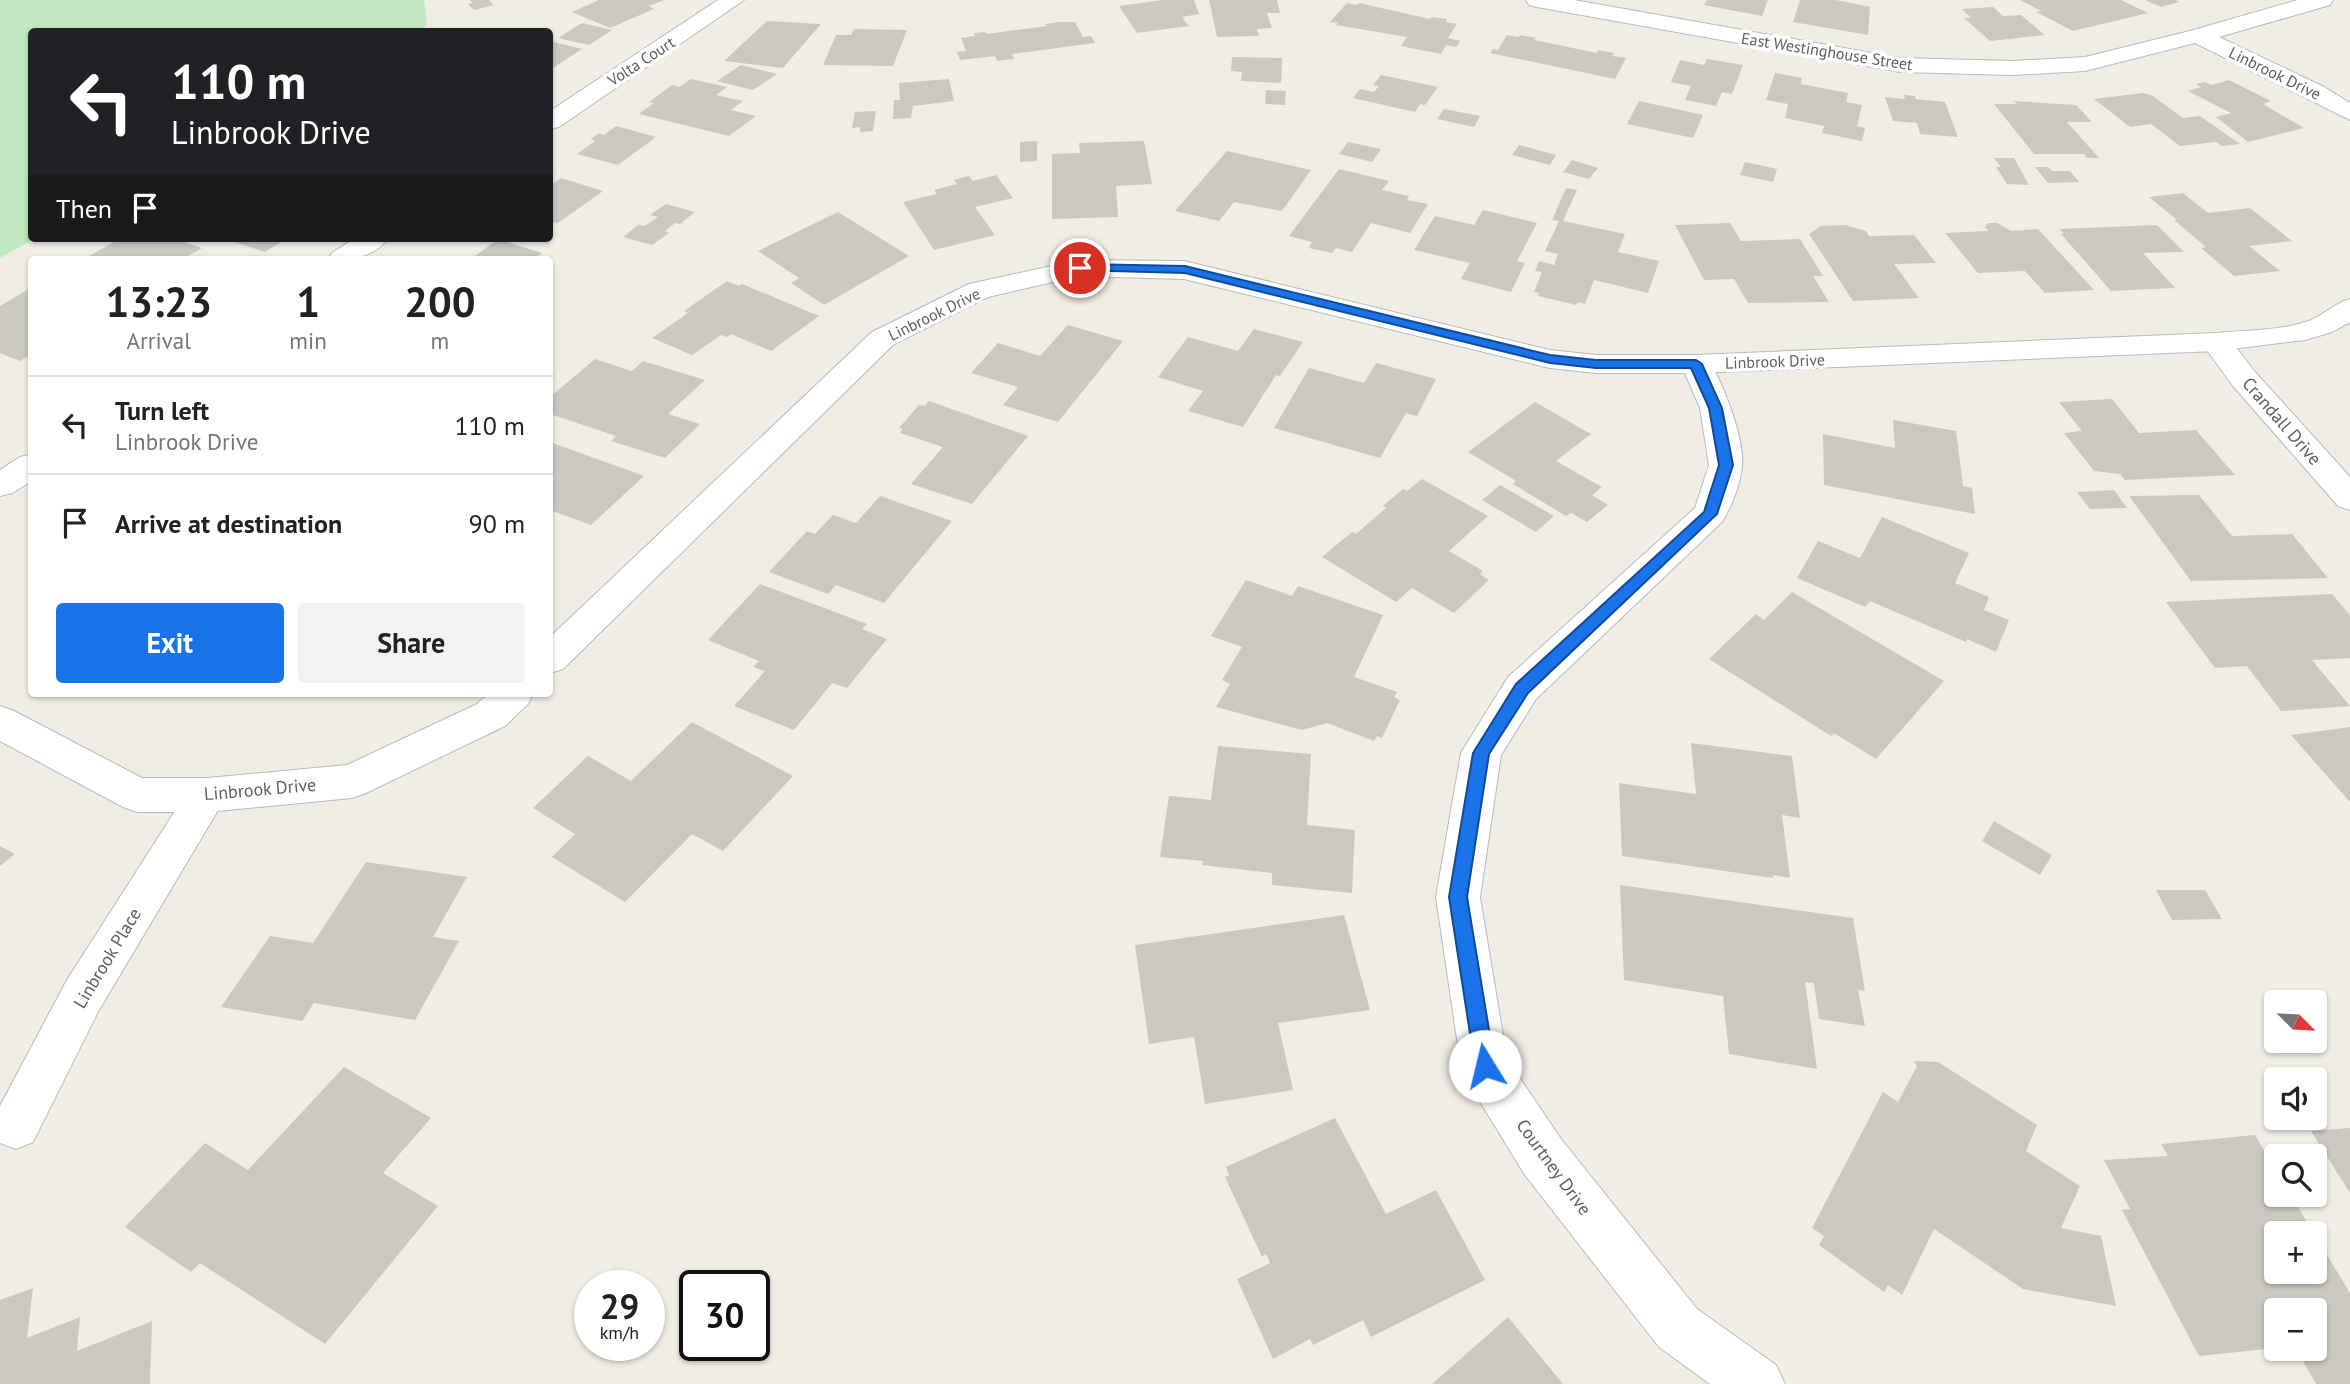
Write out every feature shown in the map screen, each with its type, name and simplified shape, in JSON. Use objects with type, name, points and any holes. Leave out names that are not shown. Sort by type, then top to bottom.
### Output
[{"type":"street","name":"Volta Court","points":[[553,120],[733,0]]},
{"type":"street","name":"East Westinghouse Street","points":[[1537,0],[1900,65],[2013,68],[2085,64],[2198,36],[2322,0]]},
{"type":"street","name":"Linbrook Drive","points":[[2198,36],[2315,92],[2350,113]]},
{"type":"street","points":[[347,256],[368,242]]},
{"type":"street","name":"Linbrook Drive","points":[[553,656],[883,338],[979,290],[1080,268],[1185,270],[1550,359],[1596,364],[1696,364],[2216,342],[2301,333],[2342,317],[2350,309]]},
{"type":"street","name":"Crandall Drive","points":[[2216,342],[2244,379],[2350,498]]},
{"type":"street","name":"Courtney Drive","points":[[1696,364],[1716,408],[1726,465],[1710,514],[1522,688],[1481,753],[1458,897],[1485,1066],[1543,1157],[1678,1328],[1757,1384]]},
{"type":"street","points":[[0,485],[28,468]]},
{"type":"street","name":"Linbrook Drive","points":[[0,722],[137,796],[207,795],[352,781],[491,715],[510,697]]},
{"type":"street","name":"Linbrook Place","points":[[16,1125],[83,995],[207,795]]},
{"type":"green space","points":[[0,0],[424,0],[427,25],[422,28],[28,28],[29,242],[0,258]]},
{"type":"building","points":[[470,0],[489,0],[494,5],[474,10],[468,4],[473,3]]},
{"type":"building","points":[[599,0],[664,0],[649,6],[654,9],[610,28],[572,12]]},
{"type":"building","points":[[1163,0],[1194,0],[1199,14],[1182,17],[1189,26],[1137,33],[1119,6]]},
{"type":"building","points":[[1209,0],[1277,0],[1280,13],[1267,13],[1272,28],[1257,29],[1259,36],[1217,37]]},
{"type":"building","points":[[1707,0],[1768,0],[1762,16],[1704,5]]},
{"type":"building","points":[[1800,0],[1836,0],[1870,7],[1868,35],[1793,22]]},
{"type":"building","points":[[2020,0],[2121,0],[2148,13],[2073,31],[2036,12],[2041,11]]},
{"type":"building","points":[[2145,0],[2176,0],[2179,2],[2161,7]]},
{"type":"building","points":[[1347,3],[1359,3],[1430,19],[1447,19],[1446,22],[1457,24],[1448,38],[1460,41],[1456,47],[1446,45],[1441,54],[1401,46],[1407,37],[1330,22]]},
{"type":"building","points":[[1993,7],[2003,16],[2021,15],[2045,35],[1990,41],[1964,18],[1971,18],[1962,9]]},
{"type":"building","points":[[767,21],[821,24],[783,68],[724,61]]},
{"type":"building","points":[[1059,22],[1075,22],[1083,37],[1091,36],[1095,43],[1012,54],[1014,59],[997,61],[995,56],[960,60],[957,52],[966,51],[961,38],[975,36],[974,33],[987,34]]},
{"type":"building","points":[[582,23],[612,30],[589,45],[558,38]]},
{"type":"building","points":[[854,29],[907,30],[893,66],[823,65],[836,35],[851,35]]},
{"type":"building","points":[[1507,35],[1536,38],[1534,40],[1597,53],[1598,50],[1614,53],[1612,56],[1626,58],[1615,79],[1490,53],[1493,49],[1498,50]]},
{"type":"building","points":[[553,42],[582,49],[553,68]]},
{"type":"building","points":[[1232,57],[1282,58],[1281,83],[1241,81],[1242,72],[1231,71]]},
{"type":"building","points":[[1707,59],[1743,65],[1732,94],[1722,92],[1716,106],[1685,100],[1691,86],[1671,82],[1680,60],[1704,65]]},
{"type":"building","points":[[741,65],[777,74],[753,90],[717,81]]},
{"type":"building","points":[[1775,73],[1802,78],[1801,84],[1848,93],[1846,102],[1862,105],[1857,126],[1865,128],[1862,141],[1822,133],[1824,126],[1785,118],[1788,104],[1766,100]]},
{"type":"building","points":[[1381,75],[1438,87],[1425,105],[1420,104],[1415,112],[1353,98],[1360,89],[1374,92],[1379,86],[1373,85]]},
{"type":"building","points":[[691,79],[727,87],[716,95],[743,101],[731,110],[756,116],[729,136],[639,114],[654,103],[649,102],[672,85],[679,87]]},
{"type":"building","points":[[949,79],[954,101],[913,106],[911,118],[893,119],[894,100],[900,100],[899,83]]},
{"type":"building","points":[[2229,80],[2271,101],[2263,104],[2304,128],[2248,142],[2216,117],[2231,113],[2188,91],[2201,87],[2196,84],[2205,82],[2212,85]]},
{"type":"building","points":[[1266,90],[1286,91],[1285,105],[1265,104]]},
{"type":"building","points":[[2143,93],[2153,96],[2183,118],[2200,116],[2240,144],[2222,146],[2216,142],[2180,146],[2151,124],[2130,127],[2094,99]]},
{"type":"building","points":[[1904,95],[1945,102],[1958,137],[1920,134],[1917,123],[1893,121],[1885,97],[1905,99]]},
{"type":"building","points":[[1639,101],[1703,115],[1693,138],[1627,124]]},
{"type":"building","points":[[2014,101],[2076,105],[2092,122],[2067,122],[2099,158],[2087,158],[2084,154],[2034,154],[1994,104],[2017,104]]},
{"type":"building","points":[[1444,109],[1480,116],[1474,127],[1437,119]]},
{"type":"building","points":[[876,111],[873,131],[860,132],[860,127],[852,128],[855,112]]},
{"type":"building","points":[[616,126],[656,137],[618,165],[577,154],[595,141],[591,139],[599,133],[604,135]]},
{"type":"building","points":[[1037,141],[1037,161],[1020,162],[1020,142]]},
{"type":"building","points":[[1144,141],[1152,184],[1116,186],[1118,217],[1052,219],[1052,154],[1080,153],[1079,143]]},
{"type":"building","points":[[1348,142],[1381,149],[1372,162],[1339,154]]},
{"type":"building","points":[[1519,145],[1556,155],[1550,165],[1512,155]]},
{"type":"building","points":[[1227,151],[1311,170],[1282,211],[1234,202],[1219,221],[1175,211]]},
{"type":"building","points":[[1994,158],[2014,158],[2029,185],[2007,184],[1996,167],[2001,167]]},
{"type":"building","points":[[1572,160],[1598,168],[1589,179],[1563,172]]},
{"type":"building","points":[[1745,162],[1777,169],[1773,182],[1740,175]]},
{"type":"building","points":[[2035,167],[2070,171],[2079,182],[2048,183]]},
{"type":"building","points":[[1339,169],[1389,181],[1382,190],[1409,196],[1407,200],[1428,204],[1410,233],[1371,223],[1352,252],[1336,248],[1332,253],[1309,248],[1312,242],[1289,236]]},
{"type":"building","points":[[996,175],[1013,198],[975,207],[995,235],[934,250],[903,202],[937,194],[934,190],[957,184],[954,180],[969,176],[973,181]]},
{"type":"building","points":[[561,178],[603,191],[558,223],[553,222],[553,184]]},
{"type":"building","points":[[1566,188],[1577,190],[1563,221],[1625,234],[1618,252],[1659,261],[1648,293],[1594,280],[1585,304],[1578,302],[1576,305],[1538,296],[1539,293],[1534,292],[1542,272],[1535,271],[1539,261],[1554,265],[1558,254],[1545,251],[1559,221],[1552,220]]},
{"type":"building","points":[[2183,193],[2208,213],[2250,208],[2292,241],[2249,246],[2280,271],[2234,276],[2201,248],[2206,247],[2174,220],[2177,220],[2149,197]]},
{"type":"building","points":[[666,204],[695,212],[680,224],[675,223],[665,231],[669,233],[652,245],[623,237],[638,225],[645,226],[658,217],[650,215]]},
{"type":"building","points":[[1483,210],[1537,223],[1517,261],[1525,263],[1511,292],[1461,279],[1470,263],[1414,250],[1435,216],[1474,225]]},
{"type":"building","points":[[838,212],[909,256],[824,305],[791,283],[799,278],[758,251]]},
{"type":"building","points":[[1730,223],[1741,241],[1800,239],[1823,276],[1813,276],[1829,302],[1748,303],[1734,279],[1704,280],[1675,225]]},
{"type":"building","points":[[1988,223],[1997,223],[2011,231],[2038,229],[2094,290],[2045,293],[2025,271],[1978,273],[1945,233],[1988,231],[1985,227]]},
{"type":"building","points":[[1845,225],[1866,231],[1869,236],[1914,235],[1936,263],[1894,264],[1919,298],[1853,301],[1809,234],[1821,226]]},
{"type":"building","points":[[2157,225],[2184,252],[2143,253],[2175,288],[2111,291],[2059,229]]},
{"type":"building","points":[[114,242],[184,242],[202,248],[188,256],[89,256]]},
{"type":"building","points":[[235,242],[281,242],[265,252]]},
{"type":"building","points":[[494,242],[507,242],[542,253],[538,256],[475,256]]},
{"type":"building","points":[[727,281],[739,286],[742,284],[819,316],[771,351],[731,334],[727,337],[721,335],[692,355],[652,338],[688,313],[684,311]]},
{"type":"building","points":[[28,289],[28,356],[20,361],[0,353],[0,306]]},
{"type":"building","points":[[1068,325],[1123,341],[1058,422],[1003,405],[1018,387],[971,373],[998,343],[1040,356]]},
{"type":"building","points":[[1254,329],[1303,342],[1280,376],[1276,375],[1243,427],[1188,411],[1203,391],[1158,377],[1188,337],[1238,351]]},
{"type":"building","points":[[595,359],[632,371],[643,361],[705,380],[668,414],[700,424],[665,458],[611,441],[616,436],[553,415],[553,394]]},
{"type":"building","points":[[1376,363],[1436,379],[1417,416],[1406,413],[1380,458],[1274,428],[1309,368],[1364,383]]},
{"type":"building","points":[[2112,399],[2139,433],[2196,430],[2235,475],[2125,480],[2120,474],[2094,471],[2064,433],[2082,431],[2059,402]]},
{"type":"building","points":[[929,401],[1028,436],[972,504],[911,484],[943,447],[900,433],[903,429],[899,428],[919,405],[925,406]]},
{"type":"building","points":[[1535,402],[1591,434],[1556,461],[1602,487],[1592,495],[1608,505],[1587,522],[1571,513],[1566,516],[1513,484],[1516,481],[1468,452]]},
{"type":"building","points":[[1893,420],[1956,431],[1963,486],[1972,488],[1975,514],[1824,485],[1823,434],[1895,448]]},
{"type":"building","points":[[553,443],[644,476],[591,525],[553,511]]},
{"type":"building","points":[[1422,479],[1488,516],[1449,551],[1483,571],[1480,574],[1489,580],[1454,613],[1412,588],[1396,602],[1322,557],[1352,532],[1356,534],[1403,489],[1407,491]]},
{"type":"building","points":[[1500,485],[1554,516],[1536,532],[1482,500]]},
{"type":"building","points":[[2114,490],[2127,508],[2090,509],[2077,492]]},
{"type":"building","points":[[2199,495],[2232,536],[2292,534],[2328,578],[2191,581],[2129,496]]},
{"type":"building","points":[[880,496],[952,521],[884,603],[836,585],[828,594],[769,572],[807,531],[815,534],[833,515],[856,523]]},
{"type":"building","points":[[1882,517],[1969,553],[1955,583],[1989,597],[1984,610],[2009,620],[1996,652],[1870,601],[1865,607],[1797,578],[1818,541],[1860,558]]},
{"type":"building","points":[[1246,580],[1292,596],[1298,586],[1383,615],[1354,677],[1397,692],[1394,697],[1400,700],[1382,738],[1377,736],[1374,741],[1327,723],[1302,730],[1216,707],[1230,684],[1222,680],[1242,647],[1211,636]]},
{"type":"building","points":[[760,584],[867,624],[862,629],[887,639],[847,688],[832,683],[794,730],[734,706],[765,671],[753,667],[759,661],[708,640]]},
{"type":"building","points":[[1792,592],[1944,681],[1876,759],[1834,733],[1831,736],[1709,659],[1756,614],[1764,620]]},
{"type":"building","points":[[2332,594],[2350,615],[2350,658],[2312,660],[2350,706],[2281,711],[2247,666],[2215,668],[2166,602]]},
{"type":"building","points":[[692,722],[793,776],[723,851],[692,834],[625,902],[552,857],[575,834],[533,808],[588,756],[631,781]]},
{"type":"building","points":[[2350,727],[2350,802],[2291,735]]},
{"type":"building","points":[[1691,743],[1792,756],[1800,818],[1782,815],[1790,878],[1773,875],[1773,878],[1622,856],[1619,783],[1696,794]]},
{"type":"building","points":[[1218,746],[1311,754],[1307,825],[1355,830],[1352,893],[1272,885],[1272,873],[1202,865],[1203,861],[1160,857],[1169,796],[1211,800]]},
{"type":"building","points":[[1994,821],[2052,855],[2040,875],[1982,841]]},
{"type":"building","points":[[0,846],[15,854],[0,866]]},
{"type":"building","points":[[366,862],[467,877],[433,937],[459,941],[415,1020],[314,1003],[302,1021],[221,1007],[270,936],[313,943]]},
{"type":"building","points":[[1620,885],[1853,918],[1865,991],[1858,990],[1865,1026],[1819,1019],[1814,983],[1805,982],[1817,1069],[1729,1054],[1723,996],[1624,980]]},
{"type":"building","points":[[2156,890],[2205,890],[2222,919],[2172,920]]},
{"type":"building","points":[[1344,915],[1370,1010],[1278,1023],[1293,1090],[1205,1104],[1194,1037],[1149,1044],[1135,945]]},
{"type":"building","points":[[1914,1061],[1938,1062],[2037,1125],[2026,1151],[2080,1186],[2061,1228],[2101,1236],[2116,1306],[2023,1289],[1934,1229],[1902,1295],[1888,1285],[1884,1292],[1819,1245],[1824,1236],[1812,1228],[1883,1092],[1898,1102],[1917,1066]]},
{"type":"building","points":[[344,1067],[431,1118],[383,1173],[438,1206],[325,1344],[200,1263],[191,1272],[125,1227],[205,1143],[248,1170]]},
{"type":"building","points":[[1335,1118],[1386,1214],[1436,1190],[1485,1280],[1371,1337],[1363,1320],[1313,1345],[1310,1339],[1273,1359],[1237,1279],[1270,1263],[1266,1254],[1262,1257],[1225,1177],[1229,1175],[1226,1167]]},
{"type":"building","points":[[2350,1128],[2350,1193],[2327,1156],[2327,1144],[2319,1144],[2311,1131]]},
{"type":"building","points":[[2255,1135],[2264,1150],[2264,1207],[2298,1207],[2306,1221],[2264,1221],[2264,1284],[2327,1284],[2327,1255],[2350,1293],[2350,1384],[2316,1384],[2303,1361],[2327,1361],[2327,1298],[2264,1298],[2264,1349],[2199,1356],[2122,1210],[2130,1209],[2104,1160],[2168,1156],[2161,1144]]},
{"type":"building","points":[[33,1288],[27,1338],[80,1317],[77,1351],[152,1321],[150,1384],[0,1384],[0,1300]]},
{"type":"building","points":[[1508,1317],[1563,1384],[1432,1384]]},
{"type":"route","points":[[1080,268],[1185,270],[1550,359],[1596,364],[1696,364],[1716,408],[1726,465],[1710,514],[1522,688],[1481,753],[1458,897],[1485,1066]]}]
